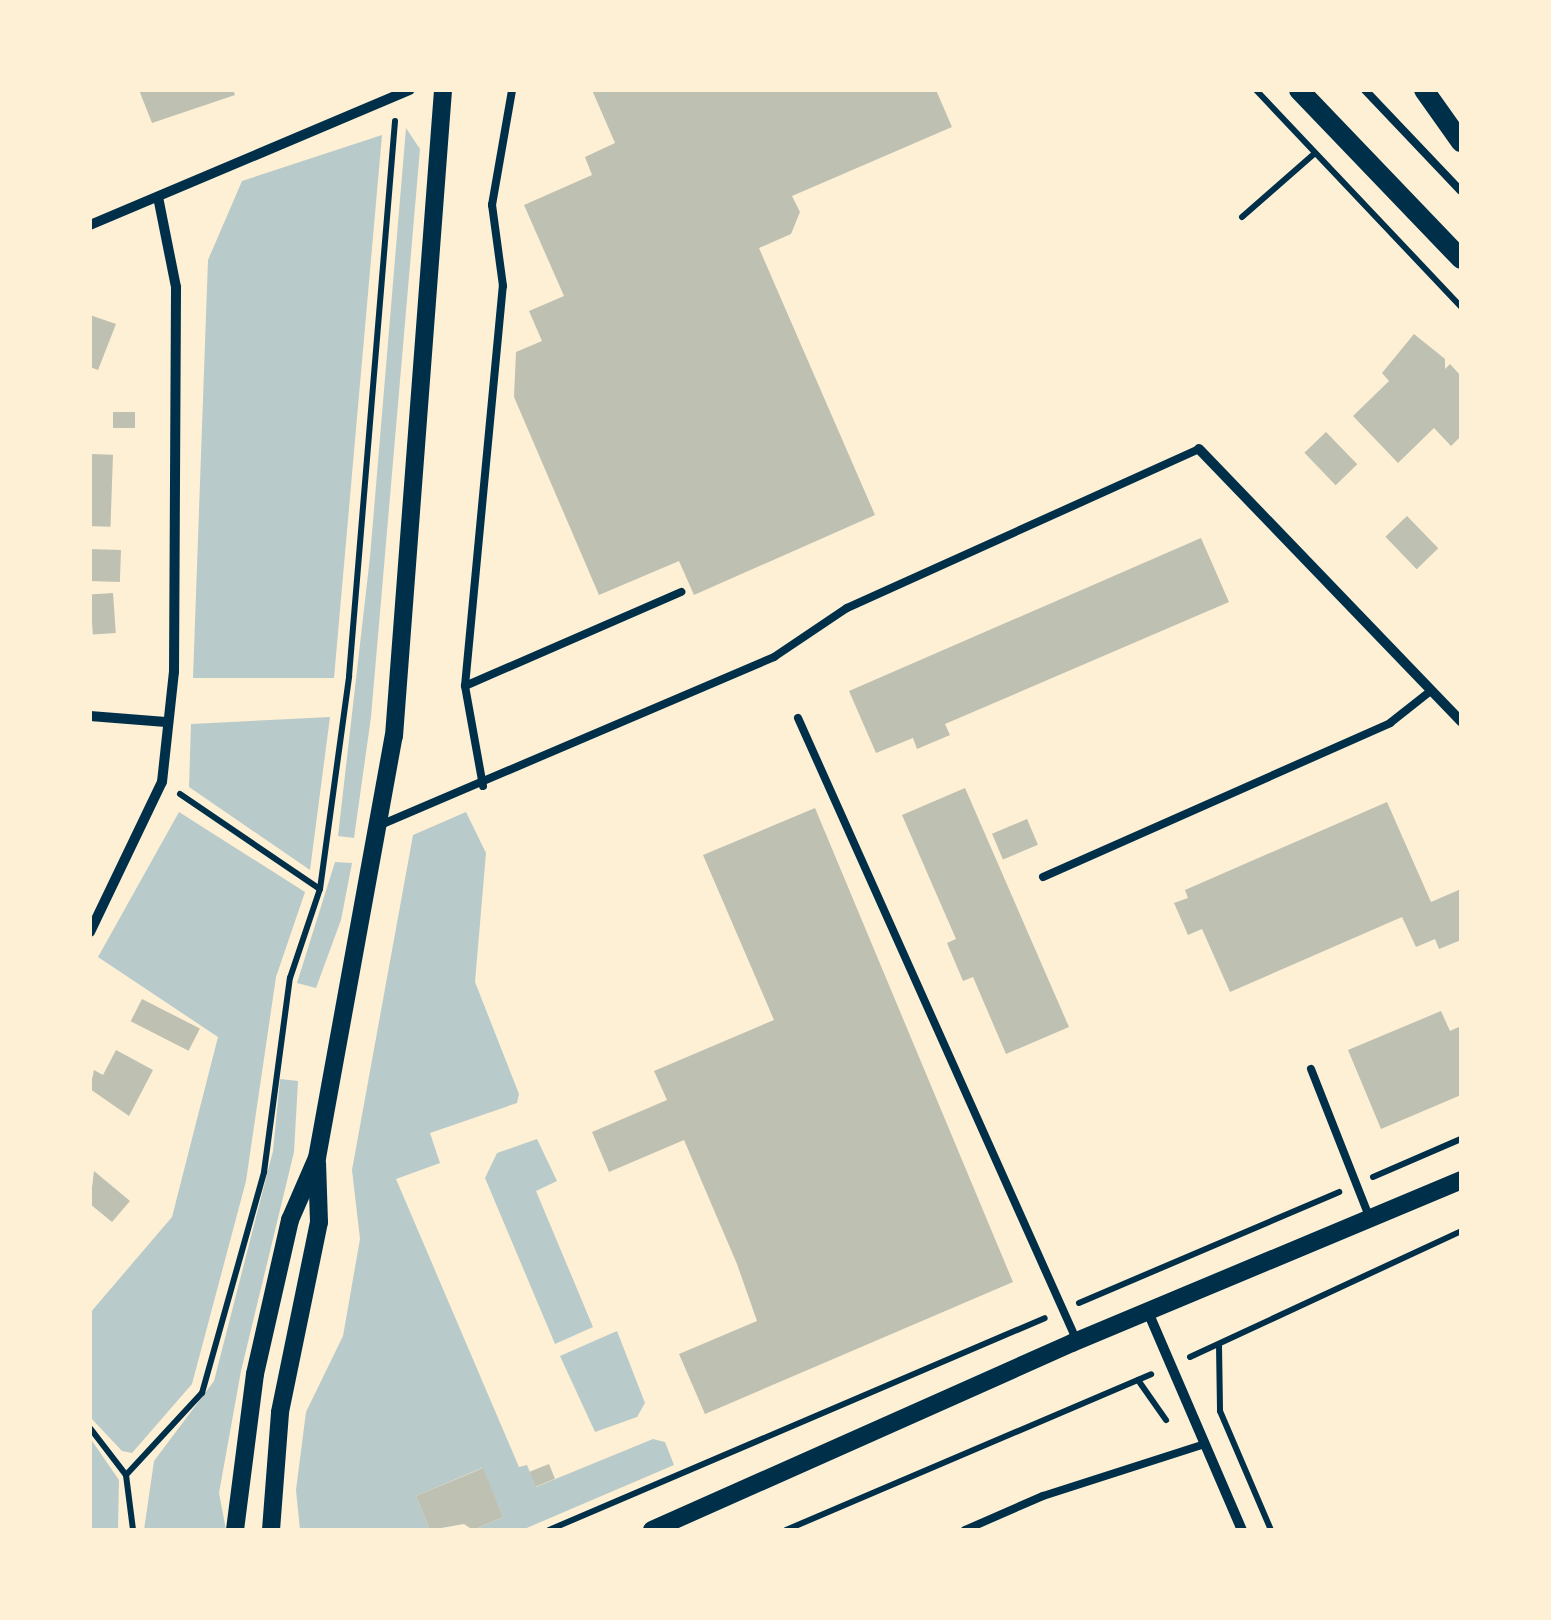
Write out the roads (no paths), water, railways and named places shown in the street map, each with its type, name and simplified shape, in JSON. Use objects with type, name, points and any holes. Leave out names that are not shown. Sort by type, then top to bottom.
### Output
[{"type":"main road","points":[[1298,90],[1461,259]]},
{"type":"main road","points":[[1424,90],[1461,142]]},
{"type":"street","points":[[90,225],[410,90]]},
{"type":"street","points":[[235,1530],[255,1374],[290,1220],[316,1158],[394,736],[444,90]]},
{"type":"street","points":[[90,932],[162,782],[174,672],[180,494],[176,287],[158,197]]},
{"type":"street","points":[[1199,449],[1461,720]]},
{"type":"street","points":[[90,716],[166,722]]},
{"type":"street","points":[[271,1530],[280,1412],[319,1222],[316,1158]]},
{"type":"street","points":[[652,1530],[1077,1340],[1461,1180]]},
{"type":"street","points":[[1148,1312],[1242,1530]]},
{"type":"lane","points":[[483,786],[465,686],[503,286],[492,205],[512,90]]},
{"type":"lane","points":[[1365,90],[1461,191]]},
{"type":"lane","points":[[378,826],[483,786],[774,657],[846,608],[1199,449]]},
{"type":"lane","points":[[465,686],[681,592]]},
{"type":"lane","points":[[1042,878],[1390,724],[1432,690]]},
{"type":"lane","points":[[798,718],[1077,1340]]},
{"type":"lane","points":[[1311,1069],[1371,1220]]},
{"type":"lane","points":[[965,1530],[1043,1496],[1205,1444]]}]
